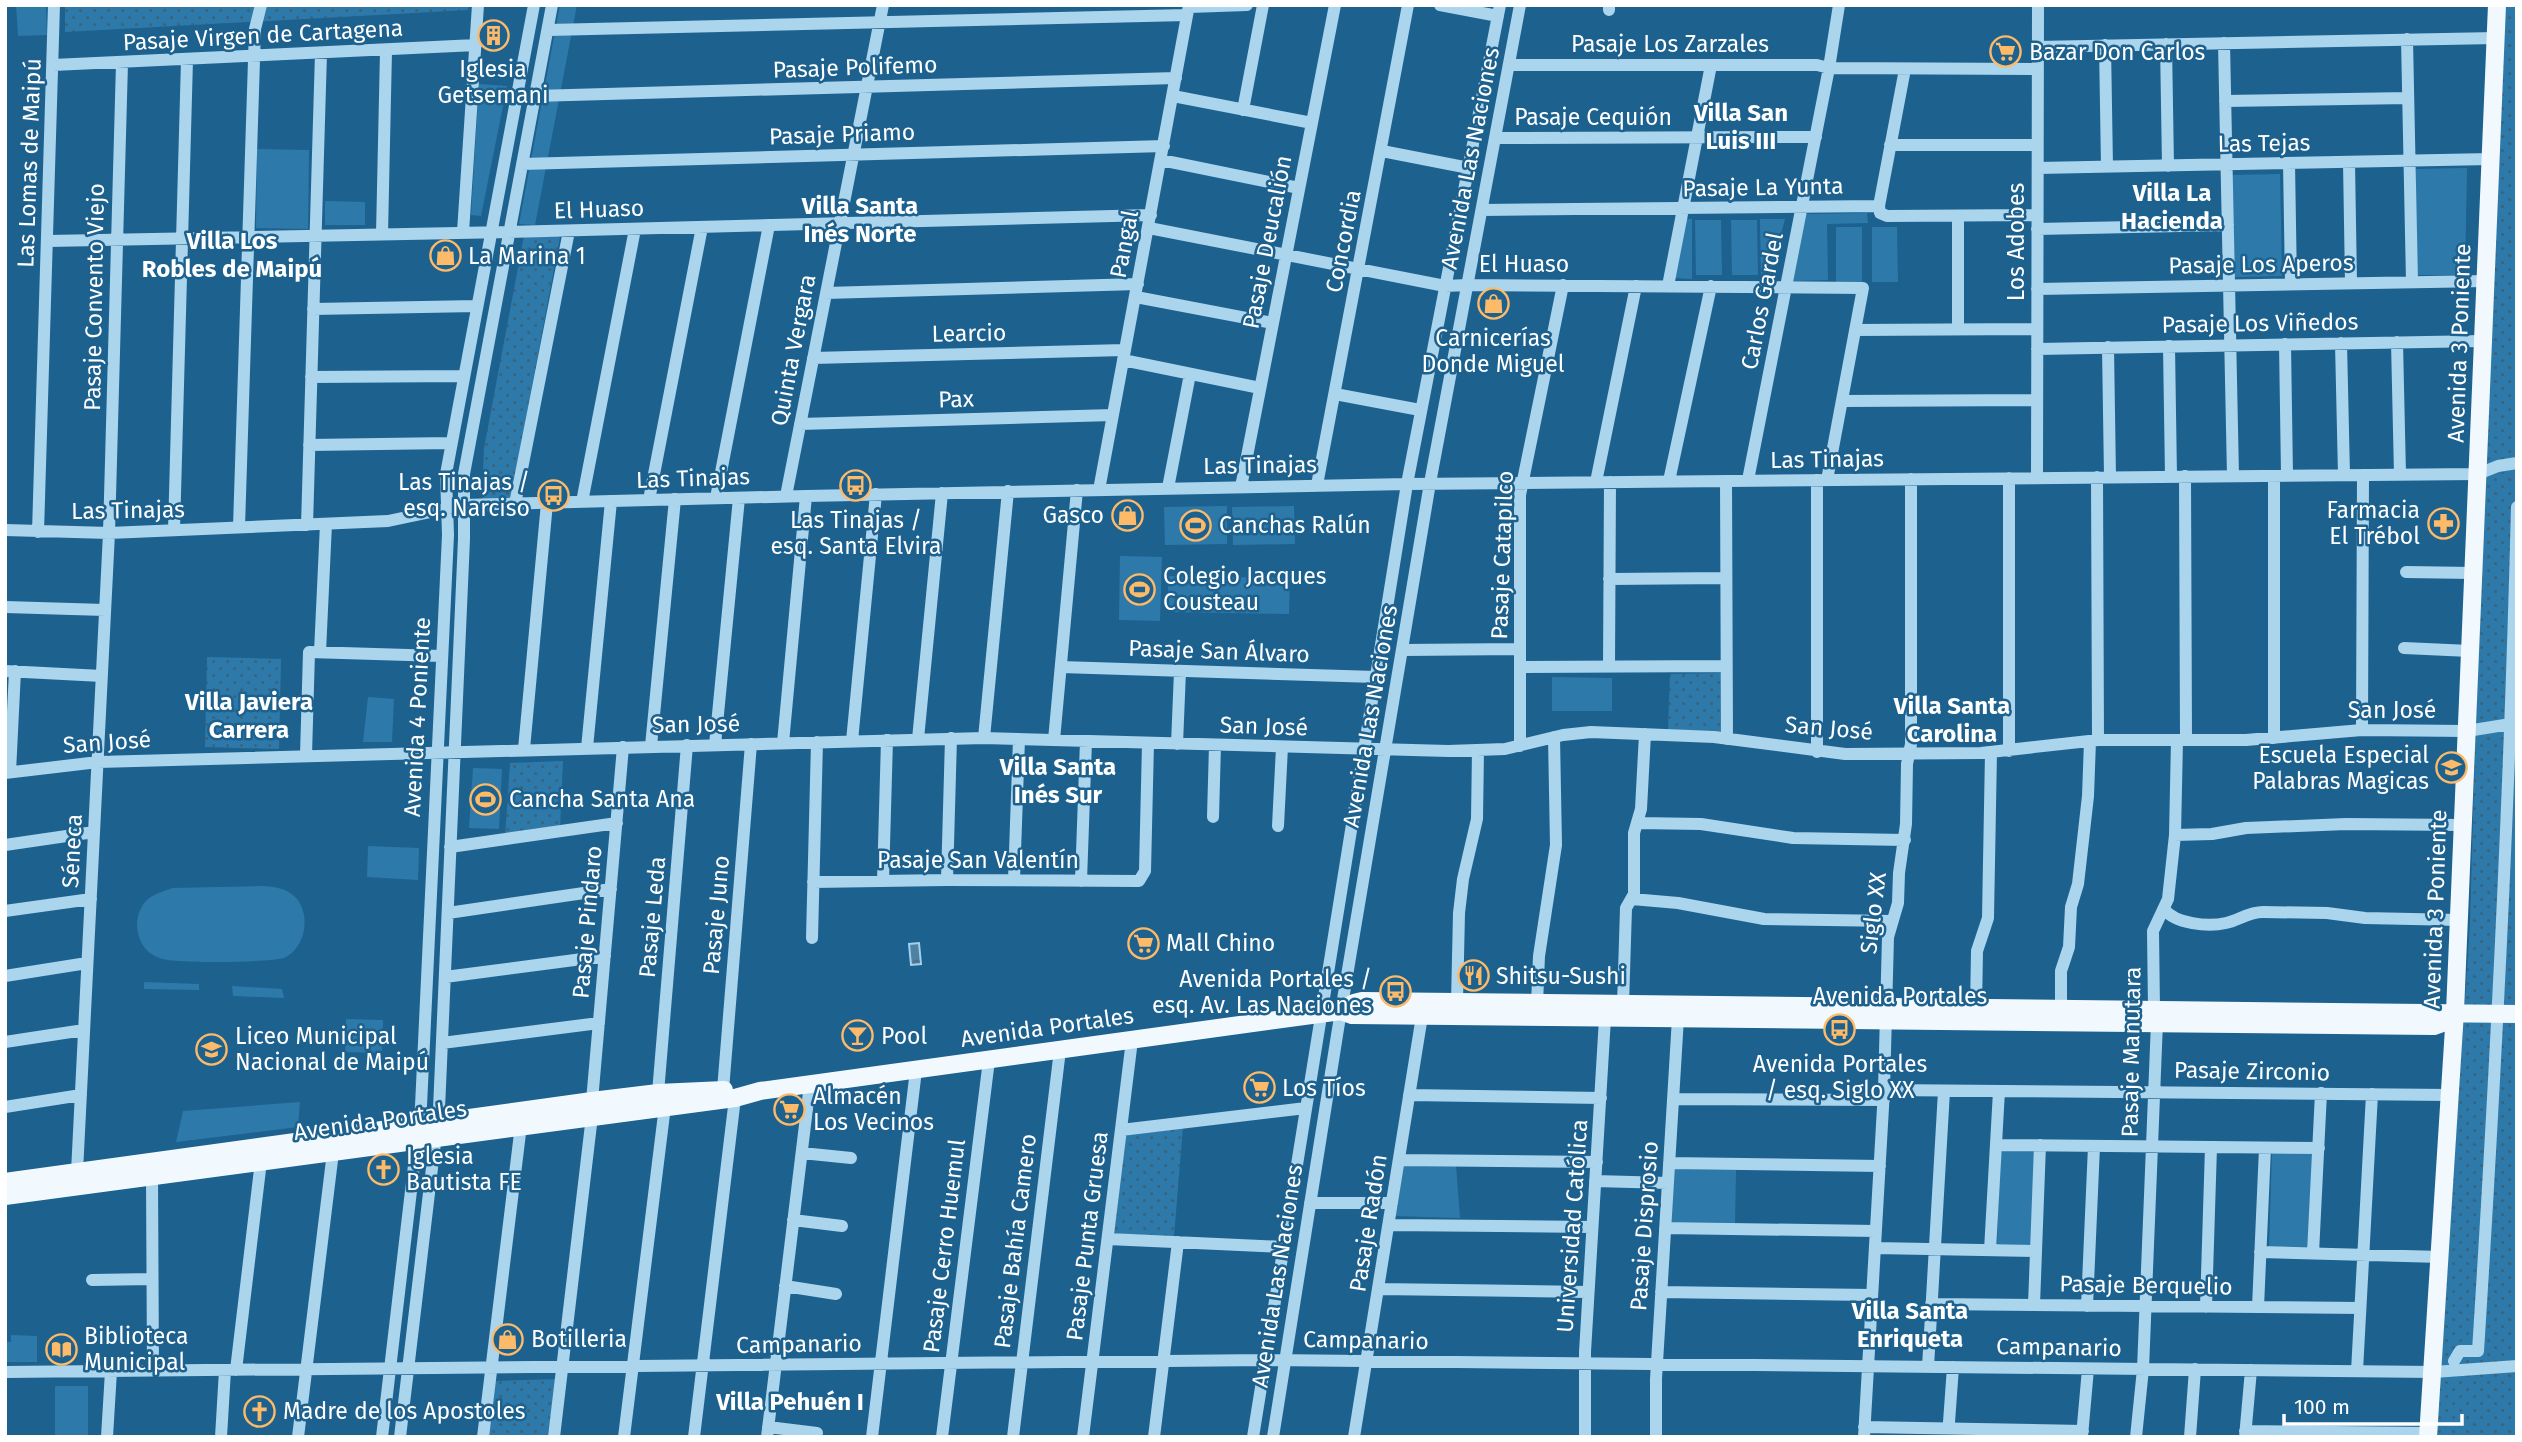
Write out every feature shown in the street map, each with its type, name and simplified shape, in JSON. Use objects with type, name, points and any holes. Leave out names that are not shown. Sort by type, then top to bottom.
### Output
[{"type":"main road","name":"Avenida 3 Poniente","points":[[2428,1435],[2455,1012],[2497,5]]},
{"type":"main road","name":"Avenida Portales","points":[[5,1182],[428,1132],[662,1099],[760,1091],[1322,1014],[1341,1011],[1362,1001],[1623,1005],[1887,1014],[1976,1008],[2061,1015]]},
{"type":"main road","name":"Avenida Portales","points":[[1341,1011],[1352,1015],[1605,1018],[1887,1014],[2155,1016],[2434,1026],[2448,1021],[2455,1012],[2508,1014]]},
{"type":"main road","name":"Avenida Portales","points":[[5,1196],[333,1152],[428,1132],[521,1125],[592,1109]]},
{"type":"street","name":"Las Lomas de Maipú","points":[[38,532],[54,5]]},
{"type":"street","points":[[239,527],[255,29],[261,5]]},
{"type":"street","points":[[463,232],[478,5]]},
{"type":"street","name":"Avenida 4 Poniente","points":[[400,1437],[428,1132],[436,751],[447,535],[446,474],[534,5]]},
{"type":"street","name":"Avenida 4 Poniente","points":[[382,1437],[390,1369],[442,1043],[466,460],[552,5]]},
{"type":"street","name":"Quinta Vergara","points":[[786,496],[883,5]]},
{"type":"street","points":[[548,30],[879,23],[1247,5]]},
{"type":"street","points":[[1243,110],[1263,5]]},
{"type":"street","name":"Pasaje Deucalión","points":[[1241,487],[1335,5]]},
{"type":"street","name":"Concordia","points":[[1317,485],[1408,5]]},
{"type":"street","points":[[1440,5],[1499,11]]},
{"type":"street","name":"Avenida Las Naciones","points":[[1273,1437],[1341,1011],[1430,484],[1520,5]]},
{"type":"street","name":"Carlos Gardel","points":[[1748,480],[1816,137],[1839,5]]},
{"type":"street","name":"Los Adobes","points":[[2037,478],[2038,5]]},
{"type":"street","name":"Pangal","points":[[1099,490],[1188,9]]},
{"type":"street","name":"Avenida Las Naciones","points":[[1253,1437],[1407,484],[1499,11]]},
{"type":"street","points":[[2037,47],[2496,38]]},
{"type":"street","points":[[2407,39],[2412,282]]},
{"type":"street","points":[[2224,43],[2232,476]]},
{"type":"street","points":[[2166,44],[2168,166]]},
{"type":"street","name":"Pasaje Virgen de Cartagena","points":[[53,65],[476,45]]},
{"type":"street","points":[[2105,45],[2107,167]]},
{"type":"street","points":[[382,234],[386,51]]},
{"type":"street","points":[[307,525],[321,53]]},
{"type":"street","points":[[174,530],[187,60]]},
{"type":"street","name":"Pasaje Convento Viejo","points":[[109,533],[122,63]]},
{"type":"street","name":"Pasaje Los Zarzales","points":[[1510,65],[1817,65],[1829,68],[2038,69]]},
{"type":"street","points":[[1668,286],[1711,65]]},
{"type":"street","points":[[1879,206],[1905,69]]},
{"type":"street","name":"Pasaje Polifemo","points":[[535,96],[1176,78]]},
{"type":"street","points":[[1173,96],[1312,123]]},
{"type":"street","points":[[2225,102],[2408,98]]},
{"type":"street","name":"Pasaje Cequión","points":[[1496,138],[1816,137]]},
{"type":"street","points":[[1890,145],[2037,145]]},
{"type":"street","name":"Pasaje Priamo","points":[[522,163],[1164,146]]},
{"type":"street","points":[[1382,151],[1469,168]]},
{"type":"street","name":"Las Tejas","points":[[2038,168],[2491,159]]},
{"type":"street","points":[[1161,160],[1299,188]]},
{"type":"street","points":[[2349,162],[2351,283]]},
{"type":"street","points":[[2289,163],[2291,284]]},
{"type":"street","name":"Pasaje La Yunta","points":[[1482,210],[1879,206],[1881,213],[1887,216],[2037,215]]},
{"type":"street","name":"El Huaso","points":[[48,241],[569,231],[1151,215]]},
{"type":"street","points":[[1958,216],[1958,329]]},
{"type":"street","points":[[716,498],[769,225]]},
{"type":"street","points":[[2037,229],[2228,225]]},
{"type":"street","points":[[649,500],[702,227]]},
{"type":"street","name":"El Huaso","points":[[1149,228],[1445,286],[1786,286],[1863,289],[1855,330]]},
{"type":"street","points":[[582,502],[635,229]]},
{"type":"street","points":[[515,504],[569,231]]},
{"type":"street","name":"Pasaje Los Aperos","points":[[2038,289],[2486,281]]},
{"type":"street","name":"Pasaje Catapilco","points":[[1521,746],[1521,483],[1563,285]]},
{"type":"street","points":[[1596,482],[1636,286]]},
{"type":"street","points":[[1669,481],[1710,286]]},
{"type":"street","points":[[826,293],[1137,290],[1273,323]]},
{"type":"street","points":[[313,309],[477,306]]},
{"type":"street","points":[[1817,752],[1822,480],[1842,401],[1855,330],[2037,329]]},
{"type":"street","name":"Pasaje Los Viñedos","points":[[2037,349],[2483,341]]},
{"type":"street","points":[[2397,342],[2400,475]]},
{"type":"street","points":[[2341,343],[2344,475]]},
{"type":"street","points":[[2274,738],[2285,344]]},
{"type":"street","points":[[2169,346],[2171,477]]},
{"type":"street","points":[[2061,1015],[2062,971],[2069,947],[2069,918],[2078,884],[2094,741],[2108,347]]},
{"type":"street","name":"Learcio","points":[[813,358],[1124,355],[1191,374],[1260,388]]},
{"type":"street","points":[[1168,488],[1191,374]]},
{"type":"street","points":[[311,377],[464,376]]},
{"type":"street","points":[[1335,394],[1420,410]]},
{"type":"street","points":[[1842,401],[2037,400]]},
{"type":"street","name":"Pax","points":[[800,424],[1113,415]]},
{"type":"street","points":[[309,445],[451,443]]},
{"type":"street","name":"Las Tinajas","points":[[5,530],[109,533],[388,522],[464,505],[786,496],[1317,485],[2477,474],[2498,466],[2517,463]]},
{"type":"street","points":[[2362,730],[2363,475]]},
{"type":"street","name":"Pasaje Manutara","points":[[2136,1437],[2143,1369],[2154,1091],[2153,931],[2168,899],[2182,740],[2185,476]]},
{"type":"street","points":[[2009,478],[2009,751]]},
{"type":"street","name":"Siglo XX","points":[[1864,1432],[1884,1095],[1888,937],[1898,903],[1911,744],[1911,479]]},
{"type":"street","points":[[1726,481],[1727,739]]},
{"type":"street","points":[[1609,667],[1610,482]]},
{"type":"street","points":[[1054,740],[1077,490]]},
{"type":"street","points":[[984,738],[1008,491]]},
{"type":"street","points":[[918,740],[942,493]]},
{"type":"street","points":[[852,741],[876,494]]},
{"type":"street","points":[[783,743],[806,496]]},
{"type":"street","points":[[715,744],[739,498]]},
{"type":"street","points":[[651,746],[675,499]]},
{"type":"street","points":[[587,748],[611,501]]},
{"type":"street","points":[[524,749],[547,503]]},
{"type":"street","points":[[2454,1361],[2460,1351],[2478,1351],[2508,1014],[2517,507]]},
{"type":"street","points":[[320,652],[326,524]]},
{"type":"street","name":"Séneca","points":[[77,1172],[109,533]]},
{"type":"street","points":[[2406,572],[2473,573]]},
{"type":"street","points":[[1609,579],[1726,578]]},
{"type":"street","points":[[5,607],[105,610]]},
{"type":"street","points":[[2404,648],[2470,652]]},
{"type":"street","points":[[1403,650],[1520,649]]},
{"type":"street","points":[[306,755],[309,652],[441,656]]},
{"type":"street","points":[[1520,667],[1726,666]]},
{"type":"street","name":"Pasaje San Álvaro","points":[[1060,667],[1376,677]]},
{"type":"street","points":[[8,773],[10,671],[102,676]]},
{"type":"street","points":[[1177,744],[1180,671]]},
{"type":"street","name":"San José","points":[[8,773],[98,762],[951,738],[1365,750],[1478,750],[1521,746],[1581,732],[1727,739],[1817,752],[1909,754],[2009,751],[2094,741],[2274,738],[2362,730],[2467,731],[2514,724]]},
{"type":"street","points":[[1623,1005],[1626,908],[1632,899],[1634,833],[1641,809],[1645,734]]},
{"type":"street","points":[[1537,1004],[1539,956],[1556,845],[1554,737]]},
{"type":"street","points":[[947,880],[951,738]]},
{"type":"street","points":[[1014,880],[1018,739]]},
{"type":"street","points":[[883,881],[887,740]]},
{"type":"street","points":[[1082,881],[1086,741]]},
{"type":"street","points":[[812,939],[817,742]]},
{"type":"street","name":"Pasaje San Valentín","points":[[813,882],[1136,882],[1145,871],[1148,743]]},
{"type":"street","name":"Pasaje Juno","points":[[694,1437],[729,1094],[751,744]]},
{"type":"street","name":"Pasaje Leda","points":[[624,1437],[662,1099],[687,745]]},
{"type":"street","points":[[1213,817],[1215,745]]},
{"type":"street","name":"Pasaje Pindaro","points":[[554,1437],[592,1109],[623,747]]},
{"type":"street","points":[[1278,826],[1282,747]]},
{"type":"street","points":[[1457,1002],[1459,913],[1463,879],[1477,819],[1478,750]]},
{"type":"street","points":[[1976,1008],[1977,951],[1989,918],[1991,752]]},
{"type":"street","points":[[450,848],[617,823]]},
{"type":"street","points":[[1638,823],[1701,824],[1793,838],[1905,840]]},
{"type":"street","points":[[2175,835],[2212,834],[2246,828],[2346,824],[2463,825]]},
{"type":"street","points":[[5,845],[94,832]]},
{"type":"street","points":[[447,913],[611,889]]},
{"type":"street","points":[[5,911],[91,899]]},
{"type":"street","points":[[1632,899],[1678,903],[1764,919],[1892,921]]},
{"type":"street","points":[[2164,909],[2178,921],[2222,924],[2253,912],[2459,920]]},
{"type":"street","points":[[445,977],[605,956]]},
{"type":"street","points":[[5,976],[87,963]]},
{"type":"street","name":"Pasaje Radón","points":[[1354,1437],[1422,1016]]},
{"type":"street","name":"Universidad Católica","points":[[1586,1437],[1588,1292],[1605,1018]]},
{"type":"street","name":"Pasaje Disprosio","points":[[1656,1437],[1657,1364],[1678,1018]]},
{"type":"street","points":[[442,1043],[599,1023]]},
{"type":"street","points":[[5,1042],[84,1030]]},
{"type":"street","name":"Pasaje Punta Gruesa","points":[[1083,1437],[1132,1040]]},
{"type":"street","name":"Pasaje Bahía Camero","points":[[1013,1437],[1059,1050]]},
{"type":"street","name":"Pasaje Cerro Huemul","points":[[942,1437],[989,1060]]},
{"type":"street","points":[[872,1437],[916,1070]]},
{"type":"street","points":[[810,1084],[768,1432],[817,1433]]},
{"type":"street","points":[[1928,1367],[1944,1091]]},
{"type":"street","name":"Pasaje Zirconio","points":[[1674,1099],[1884,1095],[1944,1091],[2450,1095]]},
{"type":"street","points":[[1990,1250],[1999,1091]]},
{"type":"street","points":[[2313,1253],[2321,1093]]},
{"type":"street","points":[[2357,1371],[2372,1094]]},
{"type":"street","points":[[5,1107],[81,1095]]},
{"type":"street","points":[[1409,1095],[1601,1098]]},
{"type":"street","points":[[1121,1130],[1306,1108]]},
{"type":"street","points":[[483,1437],[521,1125]]},
{"type":"street","points":[[1996,1145],[2319,1148]]},
{"type":"street","points":[[2034,1305],[2040,1145]]},
{"type":"street","points":[[2087,1306],[2094,1146]]},
{"type":"street","points":[[2206,1307],[2211,1147]]},
{"type":"street","points":[[2258,1307],[2264,1147]]},
{"type":"street","points":[[298,1437],[333,1152]]},
{"type":"street","points":[[802,1153],[851,1158]]},
{"type":"street","points":[[1399,1160],[1597,1162]]},
{"type":"street","points":[[221,1437],[261,1161]]},
{"type":"street","points":[[1669,1163],[1880,1166]]},
{"type":"street","points":[[152,1176],[153,1371]]},
{"type":"street","points":[[1595,1181],[1668,1183]]},
{"type":"street","points":[[1310,1203],[1392,1203]]},
{"type":"street","points":[[793,1220],[842,1226]]},
{"type":"street","points":[[1389,1225],[1592,1227]]},
{"type":"street","points":[[1665,1228],[1876,1231]]},
{"type":"street","points":[[1108,1239],[1178,1242],[1285,1240],[1305,1236]]},
{"type":"street","points":[[1154,1437],[1178,1242]]},
{"type":"street","points":[[1875,1248],[2036,1251]]},
{"type":"street","points":[[2260,1252],[2441,1257]]},
{"type":"street","points":[[92,1279],[152,1279]]},
{"type":"street","points":[[785,1286],[836,1294]]},
{"type":"street","points":[[1378,1289],[1588,1292]]},
{"type":"street","points":[[1661,1292],[1872,1295]]},
{"type":"street","name":"Pasaje Berquelio","points":[[1931,1304],[2360,1308]]},
{"type":"street","name":"Campanario","points":[[5,1372],[1266,1360],[2434,1372],[2517,1366]]},
{"type":"street","points":[[1948,1433],[1953,1367]]},
{"type":"street","points":[[1864,1432],[2083,1434],[2088,1368]]},
{"type":"street","points":[[2190,1437],[2196,1370]]},
{"type":"street","points":[[2251,1370],[2245,1434],[2428,1435]]},
{"type":"street","points":[[107,1437],[111,1371]]},
{"type":"shaded area","points":[[16,5],[46,5],[47,35],[18,36]]},
{"type":"shaded area","points":[[65,5],[469,5],[468,10],[65,32]]},
{"type":"shaded area","points":[[560,5],[577,5],[535,225],[519,224]]},
{"type":"shaded area","points":[[2500,5],[2517,5],[2517,1437],[2436,1437],[2470,924],[2477,583]]},
{"type":"shaded area","points":[[479,84],[507,86],[481,216],[471,215]]},
{"type":"shaded area","points":[[257,149],[309,150],[308,229],[256,228]]},
{"type":"shaded area","points":[[2467,168],[2465,275],[2416,275],[2416,169]]},
{"type":"shaded area","points":[[2280,174],[2282,276],[2232,277],[2229,175]]},
{"type":"shaded area","points":[[325,201],[365,202],[365,225],[325,225]]},
{"type":"shaded area","points":[[1867,213],[1868,223],[1827,224],[1828,280],[1792,281],[1806,214]]},
{"type":"shaded area","points":[[1685,219],[1692,219],[1692,279],[1673,278]]},
{"type":"shaded area","points":[[1760,219],[1785,219],[1769,279],[1761,279]]},
{"type":"shaded area","points":[[1695,220],[1721,220],[1722,275],[1696,275]]},
{"type":"shaded area","points":[[1731,220],[1757,220],[1758,275],[1732,275]]},
{"type":"shaded area","points":[[1836,227],[1862,227],[1862,282],[1836,282]]},
{"type":"shaded area","points":[[1872,227],[1897,227],[1898,282],[1872,282]]},
{"type":"shaded area","points":[[524,236],[560,237],[511,498],[482,499],[484,448]]},
{"type":"shaded area","name":"Canchas Ralún","points":[[1227,506],[1227,544],[1165,545],[1164,507]]},
{"type":"shaded area","name":"Canchas Ralún","points":[[1294,506],[1295,544],[1233,545],[1232,507]]},
{"type":"shaded area","name":"Colegio Jacques Cousteau","points":[[1120,556],[1162,557],[1160,621],[1119,620]]},
{"type":"shaded area","points":[[1168,576],[1290,578],[1289,614],[1168,612]]},
{"type":"shaded area","points":[[207,657],[281,659],[279,749],[205,747]]},
{"type":"shaded area","points":[[1722,673],[1723,734],[1668,731],[1670,674]]},
{"type":"shaded area","points":[[1552,677],[1612,678],[1612,711],[1552,711]]},
{"type":"shaded area","points":[[368,697],[394,699],[392,742],[363,742]]},
{"type":"shaded area","points":[[563,761],[560,828],[505,837],[510,763]]},
{"type":"shaded area","name":"Cancha Santa Ana","points":[[473,768],[502,769],[499,829],[469,828]]},
{"type":"shaded area","points":[[368,846],[419,848],[418,880],[367,877]]},
{"type":"shaded area","points":[[264,886],[291,893],[303,910],[302,937],[293,952],[286,957],[248,961],[177,961],[155,956],[141,942],[137,930],[140,910],[148,899],[156,894],[172,888]]},
{"type":"shaded area","points":[[144,982],[199,984],[199,990],[144,989]]},
{"type":"shaded area","points":[[232,986],[282,989],[284,998],[233,996]]},
{"type":"shaded area","points":[[346,1019],[383,1020],[382,1053],[345,1052]]},
{"type":"shaded area","points":[[300,1102],[298,1127],[176,1142],[183,1111]]},
{"type":"shaded area","points":[[1183,1127],[1174,1236],[1111,1234],[1124,1133]]},
{"type":"shaded area","points":[[2000,1150],[2035,1151],[2032,1246],[1997,1245]]},
{"type":"shaded area","points":[[2272,1152],[2313,1153],[2310,1248],[2269,1247]]},
{"type":"shaded area","points":[[1456,1165],[1460,1218],[1395,1216],[1402,1166]]},
{"type":"shaded area","points":[[1672,1169],[1736,1170],[1735,1223],[1671,1222]]},
{"type":"shaded area","points":[[11,1335],[37,1336],[37,1362],[5,1362],[5,1342],[11,1342]]},
{"type":"shaded area","points":[[558,1379],[551,1437],[487,1437],[494,1381]]},
{"type":"shaded area","points":[[55,1386],[88,1386],[88,1437],[55,1437]]},
{"type":"water","points":[[919,943],[921,964],[911,965],[909,944]]},
{"type":"place","name":"Iglesia Getsemani","points":[[493,35]]},
{"type":"place","name":"Bazar Don Carlos","points":[[2006,52]]},
{"type":"place","name":"La Marina 1","points":[[445,256]]},
{"type":"place","name":"Carnicerías Donde Miguel","points":[[1493,304]]},
{"type":"place","name":"Las Tinajas / esq. Santa Elvira","points":[[856,486]]},
{"type":"place","name":"Las Tinajas / esq. Narciso","points":[[553,495]]},
{"type":"place","name":"Gasco","points":[[1127,515]]},
{"type":"place","name":"Farmacia El Trébol","points":[[2443,523]]},
{"type":"place","name":"Canchas Ralún","points":[[1196,525]]},
{"type":"place","name":"Colegio Jacques Cousteau","points":[[1140,589]]},
{"type":"place","name":"Escuela Especial Palabras Magicas","points":[[2452,768]]},
{"type":"place","name":"Cancha Santa Ana","points":[[486,799]]},
{"type":"place","name":"Mall Chino","points":[[1143,943]]},
{"type":"place","name":"Shitsu-Sushi","points":[[1473,976]]},
{"type":"place","name":"Avenida Portales / esq. Av. Las Naciones","points":[[1395,992]]},
{"type":"place","name":"Avenida Portales / esq. Siglo XX","points":[[1840,1030]]},
{"type":"place","name":"Pool","points":[[858,1036]]},
{"type":"place","name":"Liceo Municipal Nacional de Maipú","points":[[212,1049]]},
{"type":"place","name":"Los Tíos","points":[[1259,1088]]},
{"type":"place","name":"Almacén Los Vecinos","points":[[790,1109]]},
{"type":"place","name":"Iglesia Bautista FE","points":[[383,1169]]},
{"type":"place","name":"Botilleria","points":[[508,1339]]},
{"type":"place","name":"Biblioteca Municipal","points":[[61,1349]]},
{"type":"place","name":"Madre de los Apostoles","points":[[260,1411]]},
{"type":"district","name":"Villa San Luis III","points":[[1741,127]]},
{"type":"district","name":"Villa La Hacienda","points":[[2172,207]]},
{"type":"district","name":"Villa Santa Inés Norte","points":[[860,220]]},
{"type":"district","name":"Villa Los Robles de Maipú","points":[[232,255]]},
{"type":"district","name":"Villa Javiera Carrera","points":[[249,716]]},
{"type":"district","name":"Villa Santa Carolina","points":[[1952,720]]},
{"type":"district","name":"Villa Santa Inés Sur","points":[[1058,781]]},
{"type":"district","name":"Villa Santa Enriqueta","points":[[1910,1325]]},
{"type":"district","name":"Villa Pehuén I","points":[[790,1402]]}]
